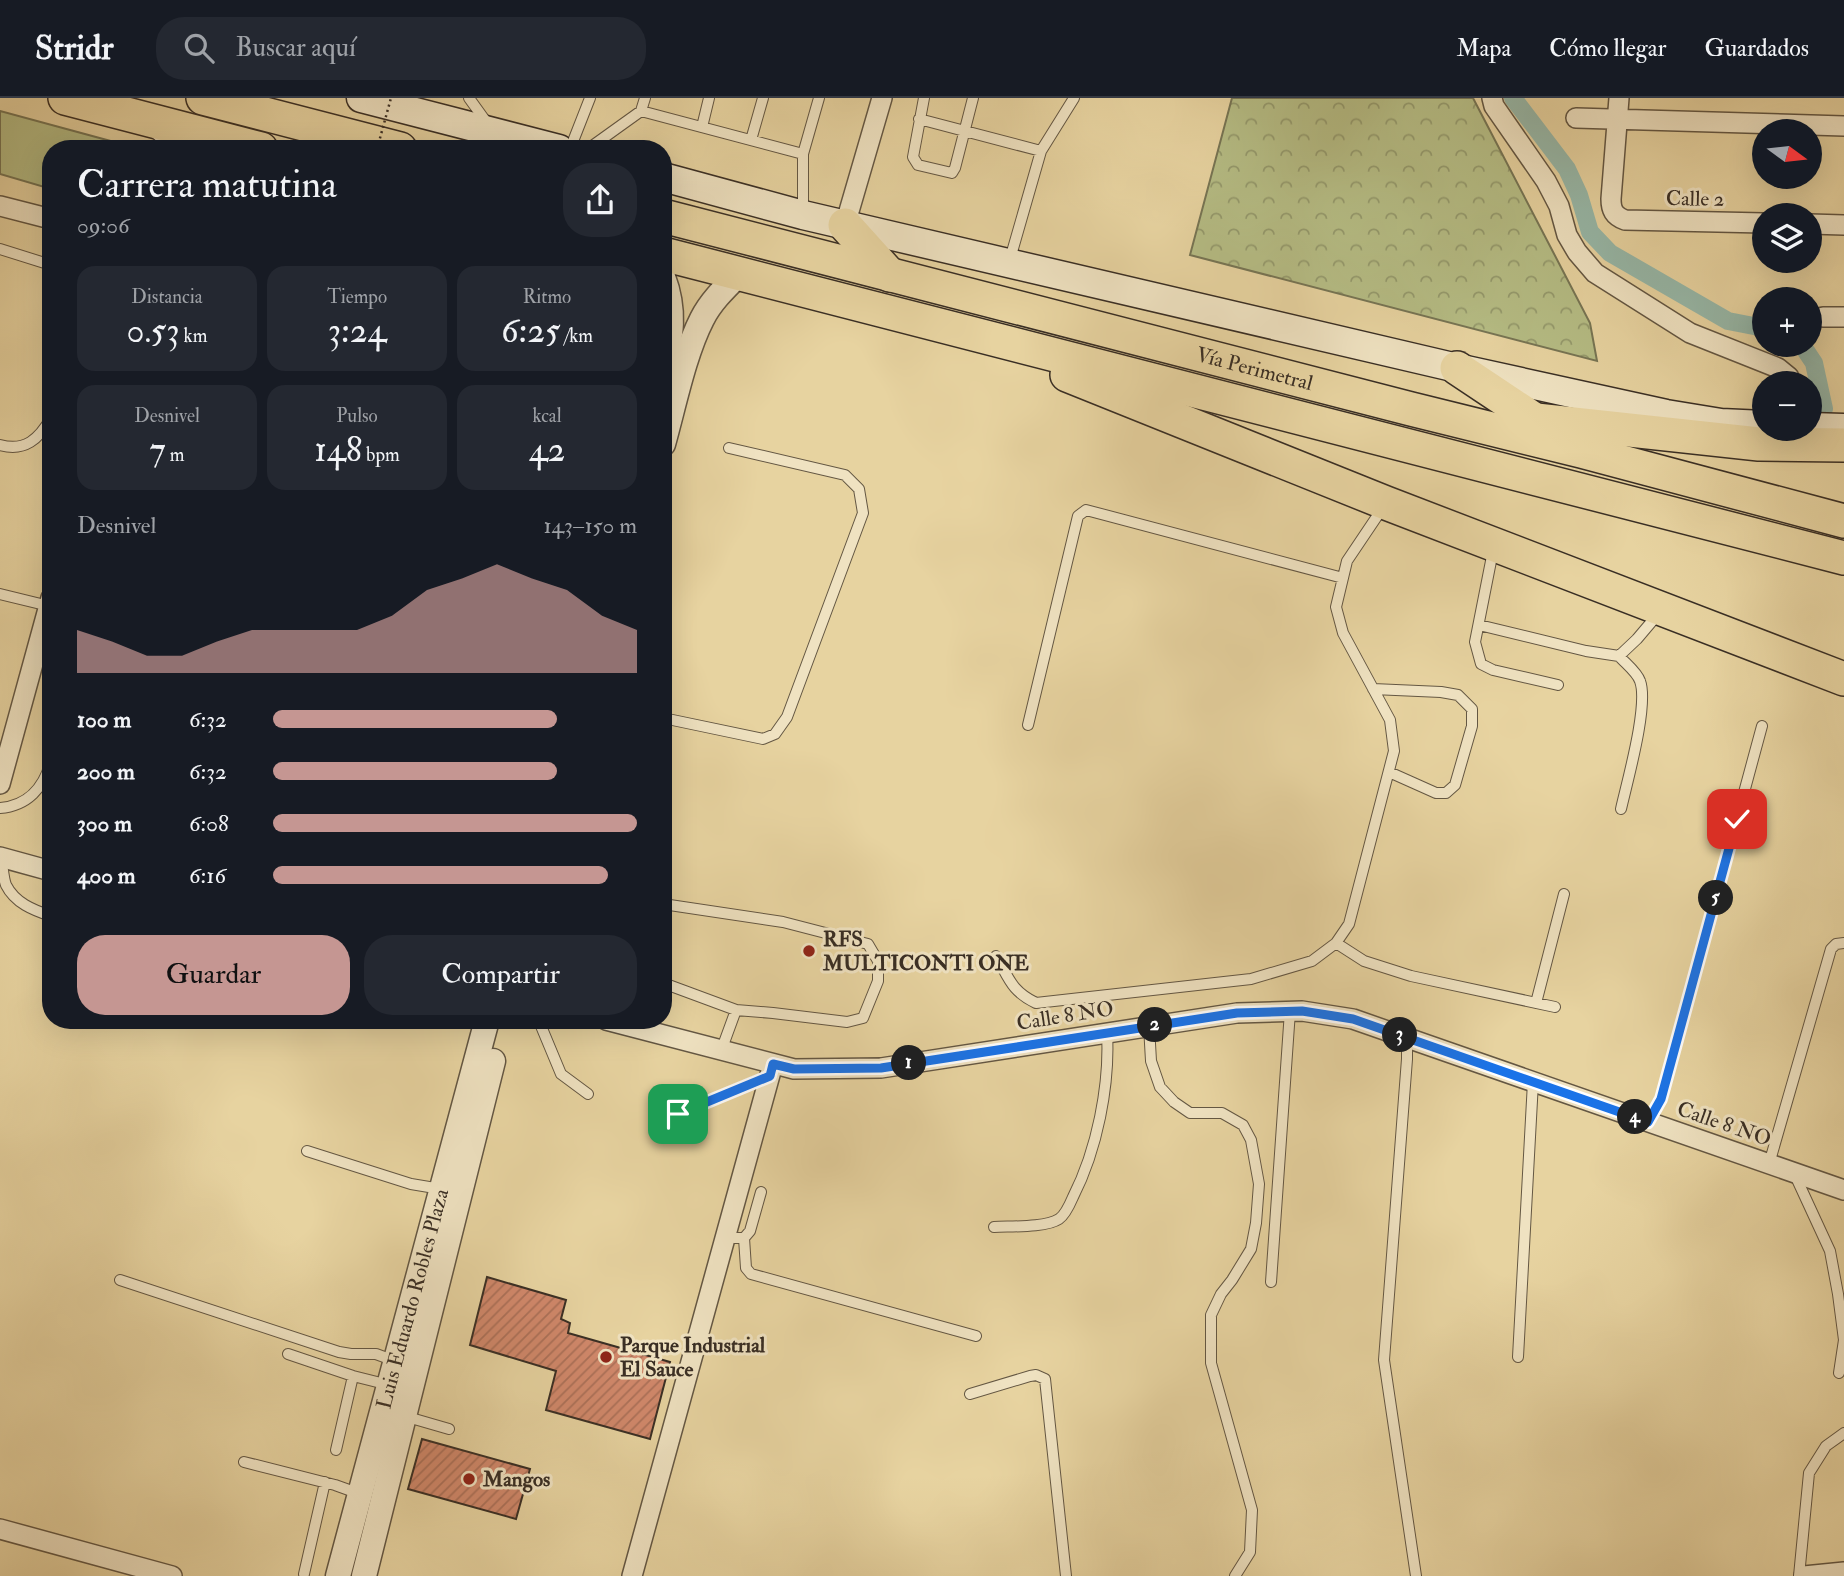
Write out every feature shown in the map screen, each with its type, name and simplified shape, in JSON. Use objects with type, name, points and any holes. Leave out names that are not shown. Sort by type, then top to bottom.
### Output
[{"type":"highway","points":[[65,98],[226,140]]},
{"type":"highway","points":[[203,98],[365,140]]},
{"type":"highway","name":"Vía Perimetral","points":[[672,218],[1844,521]]},
{"type":"highway","points":[[845,225],[890,275]]},
{"type":"highway","name":"Vía Perimetral","points":[[672,256],[1844,558]]},
{"type":"highway","points":[[941,324],[1386,503],[1844,679]]},
{"type":"highway","points":[[1457,368],[1581,451]]},
{"type":"highway","points":[[1411,409],[1534,419],[1759,444],[1844,445]]},
{"type":"main road","points":[[361,98],[524,140]]},
{"type":"main road","points":[[672,179],[803,215],[1457,368],[1666,414],[1721,423],[1752,424]]},
{"type":"main road","points":[[1822,427],[1844,428]]},
{"type":"street","points":[[845,225],[882,98]]},
{"type":"street","points":[[1492,98],[1494,106],[1546,181],[1559,206],[1567,235],[1577,252],[1595,273],[1690,333],[1782,371]]},
{"type":"street","points":[[1619,98],[1619,118]]},
{"type":"street","points":[[1576,118],[1844,125]]},
{"type":"street","name":"Calle 2","points":[[1619,118],[1611,199],[1611,209],[1616,216],[1625,220],[1752,223]]},
{"type":"street","points":[[0,206],[42,217]]},
{"type":"street","points":[[1822,224],[1844,225]]},
{"type":"street","points":[[672,412],[691,344],[702,318],[717,296],[740,273]]},
{"type":"street","points":[[1823,317],[1844,317]]},
{"type":"street","points":[[0,784],[42,631]]},
{"type":"street","points":[[0,857],[42,869]]},
{"type":"street","name":"Calle 8 NO","points":[[639,1029],[721,1051],[771,1070],[881,1068],[1237,1013],[1302,1011],[1353,1019],[1844,1190]]},
{"type":"street","name":"Luis Eduardo Robles Plaza","points":[[338,1576],[485,1029]]},
{"type":"street","name":"Luis Eduardo Robles Plaza","points":[[363,1576],[502,1029]]},
{"type":"street","points":[[632,1576],[735,1237],[771,1070]]},
{"type":"street","points":[[0,1529],[172,1576]]},
{"type":"street","points":[[1801,1576],[1844,1572]]},
{"type":"lane","points":[[469,98],[493,132]]},
{"type":"lane","points":[[574,140],[590,98]]},
{"type":"lane","points":[[601,140],[641,111],[645,98]]},
{"type":"lane","points":[[702,127],[709,98]]},
{"type":"lane","points":[[751,140],[763,98]]},
{"type":"lane","points":[[803,215],[803,154],[819,98]]},
{"type":"lane","points":[[924,98],[914,162],[947,173],[952,173],[955,169],[972,98]]},
{"type":"lane","points":[[1009,263],[1041,151],[1073,98]]},
{"type":"lane","points":[[641,111],[803,154]]},
{"type":"lane","points":[[134,116],[163,140]]},
{"type":"lane","points":[[919,119],[1041,151]]},
{"type":"lane","points":[[0,248],[42,262]]},
{"type":"lane","points":[[0,445],[12,448],[32,442],[42,430]]},
{"type":"lane","points":[[672,720],[764,739],[775,734],[787,717],[863,513],[859,489],[845,475],[729,448]]},
{"type":"lane","points":[[996,956],[1016,991],[1036,1003],[1251,979],[1312,961],[1336,943],[1349,924],[1394,751],[1390,720],[1343,633],[1336,607],[1346,561],[1386,503]]},
{"type":"lane","points":[[1028,725],[1075,527],[1078,516],[1086,510],[1343,578]]},
{"type":"lane","points":[[1495,544],[1475,642],[1481,664],[1493,670],[1558,685]]},
{"type":"lane","points":[[0,594],[42,601]]},
{"type":"lane","points":[[1619,656],[1662,610]]},
{"type":"lane","points":[[1479,625],[1586,651],[1619,656],[1640,679],[1642,697],[1639,727],[1621,809]]},
{"type":"lane","points":[[1373,689],[1458,695],[1472,709],[1472,726],[1455,785],[1446,793],[1436,793],[1389,772]]},
{"type":"lane","points":[[1648,1122],[1661,1099],[1762,726]]},
{"type":"lane","points":[[0,808],[15,807],[37,792],[42,782]]},
{"type":"lane","points":[[0,857],[6,884],[16,898],[32,910],[42,913]]},
{"type":"lane","points":[[1536,1003],[1563,894]]},
{"type":"lane","points":[[672,906],[783,922],[868,944],[878,961],[878,981],[863,1018],[847,1022],[736,1010],[672,985]]},
{"type":"lane","points":[[1336,943],[1364,961],[1411,976],[1555,1007]]},
{"type":"lane","points":[[1769,1164],[1831,949],[1836,944],[1844,943]]},
{"type":"lane","points":[[721,1051],[736,1010]]},
{"type":"lane","points":[[1271,1283],[1290,1012]]},
{"type":"lane","points":[[1149,1026],[1152,1061],[1160,1087],[1174,1102],[1190,1113],[1222,1114],[1243,1125],[1251,1140],[1259,1184],[1251,1249],[1221,1294],[1211,1315],[1211,1363],[1252,1510],[1250,1552],[1235,1576]]},
{"type":"lane","points":[[542,1029],[561,1074],[588,1094]]},
{"type":"lane","points":[[994,1227],[1048,1224],[1060,1219],[1068,1208],[1079,1187],[1099,1129],[1108,1053],[1107,1033]]},
{"type":"lane","points":[[1407,1038],[1384,1360],[1416,1576]]},
{"type":"lane","points":[[678,1114],[771,1070]]},
{"type":"lane","points":[[1518,1357],[1533,1082]]},
{"type":"lane","points":[[307,1152],[411,1184],[442,1189]]},
{"type":"lane","points":[[1794,1173],[1830,1251],[1844,1340],[1839,1373]]},
{"type":"lane","points":[[761,1192],[750,1231],[735,1237],[746,1268],[751,1274],[976,1336]]},
{"type":"lane","points":[[120,1280],[339,1352],[376,1354],[396,1361]]},
{"type":"lane","points":[[288,1354],[389,1385]]},
{"type":"lane","points":[[970,1394],[1036,1375],[1045,1379],[1066,1576]]},
{"type":"lane","points":[[336,1450],[353,1376]]},
{"type":"lane","points":[[404,1416],[449,1429]]},
{"type":"lane","points":[[1801,1576],[1810,1473],[1826,1446],[1844,1433]]},
{"type":"lane","points":[[244,1462],[325,1482],[360,1494]]},
{"type":"lane","points":[[304,1574],[325,1482]]},
{"type":"path","points":[[379,140],[391,98]]},
{"type":"green space","points":[[1232,98],[1473,98],[1590,323],[1597,361],[1190,255]]},
{"type":"green space","points":[[0,111],[107,140],[42,140],[42,186],[0,174]]},
{"type":"building","name":"Parque Industrial El Sauce","points":[[487,1277],[566,1300],[561,1319],[570,1323],[568,1333],[670,1362],[650,1439],[546,1410],[556,1371],[470,1345]]},
{"type":"building","name":"Mangos","points":[[422,1439],[530,1469],[516,1519],[408,1489]]},
{"type":"waterway","points":[[1513,98],[1567,169],[1579,195],[1590,232],[1610,253],[1728,321],[1752,326]]},
{"type":"waterway","points":[[1810,357],[1814,363],[1824,409]]},
{"type":"place","name":"RFS MULTICONTI ONE","points":[[809,951]]},
{"type":"place","name":"Parque Industrial El Sauce","points":[[606,1357]]},
{"type":"place","name":"Mangos","points":[[469,1479]]},
{"type":"route","points":[[678,1114],[770,1076],[773,1064],[794,1069],[881,1068],[1237,1013],[1302,1011],[1353,1019],[1648,1122],[1661,1099],[1737,819]]}]
